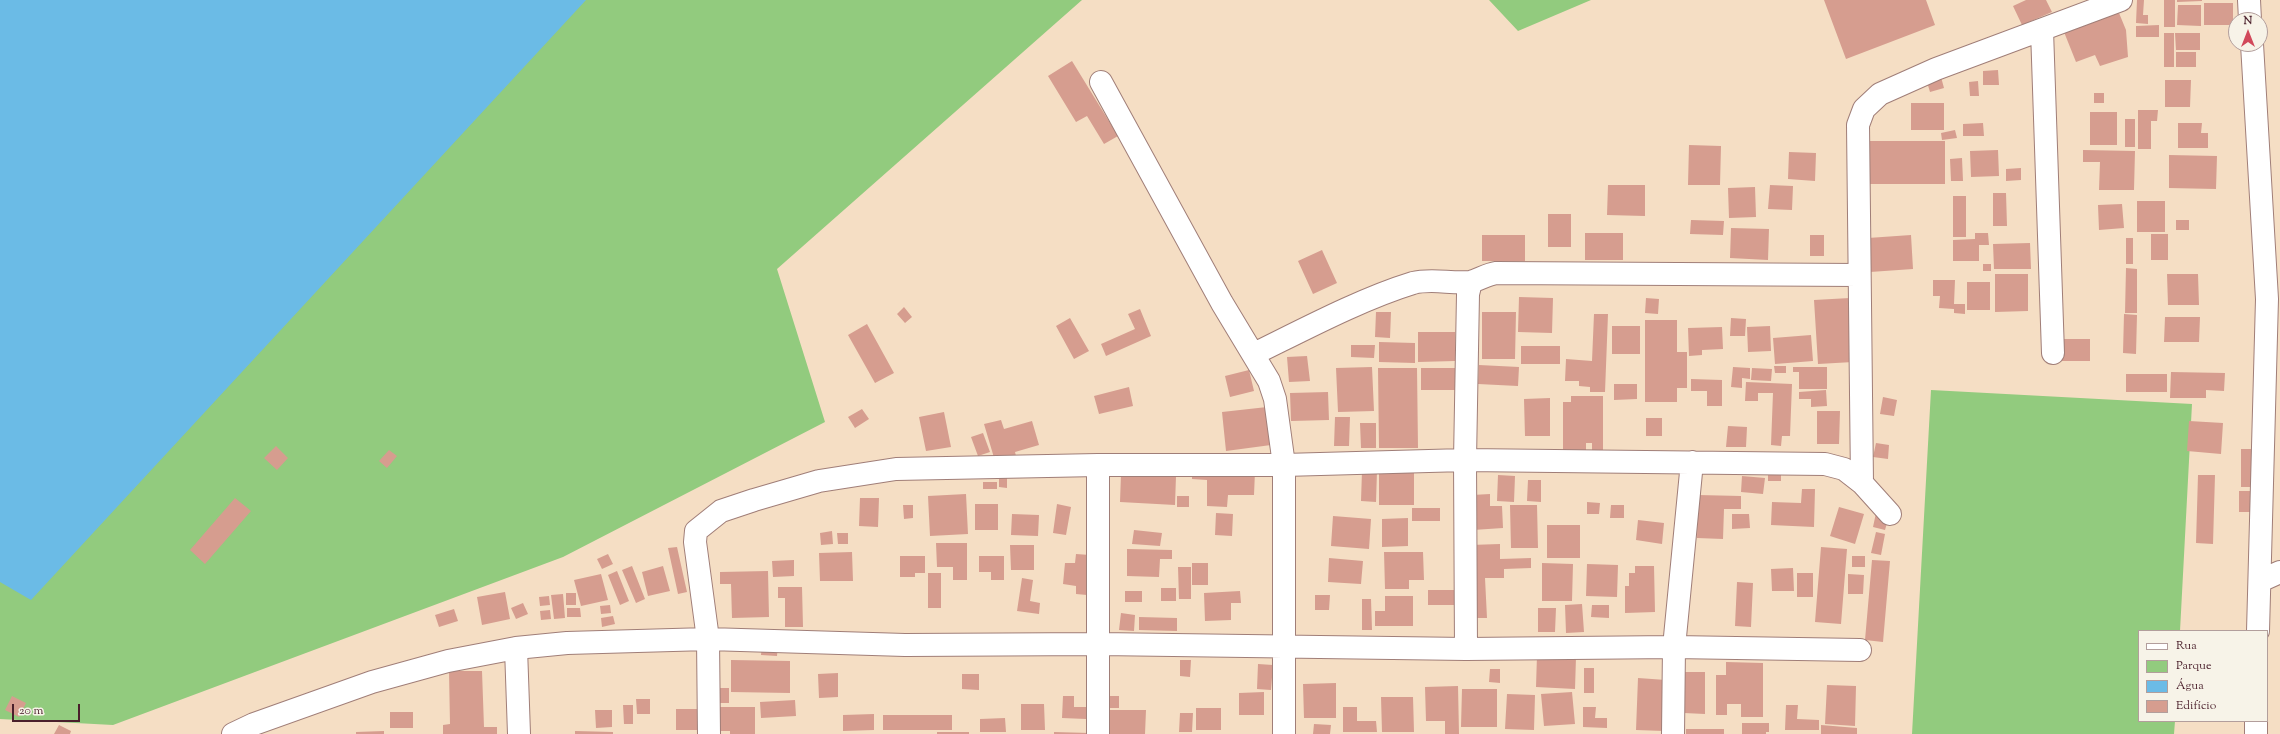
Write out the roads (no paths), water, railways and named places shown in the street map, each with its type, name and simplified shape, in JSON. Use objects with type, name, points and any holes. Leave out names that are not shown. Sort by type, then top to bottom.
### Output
[{"type":"street","points":[[1862,483],[1858,125],[1864,109],[1880,94],[1930,72],[2121,0]]},
{"type":"street","points":[[2249,0],[2250,12]]},
{"type":"street","points":[[2042,30],[2053,353]]},
{"type":"street","points":[[2253,52],[2272,266],[2267,299],[2258,630]]},
{"type":"street","points":[[1101,82],[1222,303],[1269,381],[1275,399],[1284,466],[1284,734]]},
{"type":"street","points":[[1254,354],[1316,323],[1413,283],[1438,280],[1471,282],[1482,276],[1496,273],[1859,275]]},
{"type":"street","points":[[1466,649],[1465,460],[1468,294],[1471,282]]},
{"type":"street","points":[[709,734],[708,639],[695,542],[696,531],[721,511],[819,481],[896,469],[1098,466],[1284,466],[1465,460],[1825,464],[1844,469],[1862,483],[1890,514]]},
{"type":"street","points":[[1673,734],[1674,647],[1692,462]]},
{"type":"street","points":[[1098,466],[1100,644],[1098,734]]},
{"type":"street","points":[[2260,581],[2280,572]]},
{"type":"street","points":[[234,734],[254,724],[372,682],[448,661],[516,648],[567,643],[708,639],[905,645],[1285,645],[1466,649],[1674,647],[1860,650]]},
{"type":"street","points":[[516,648],[519,734]]},
{"type":"street","points":[[2256,722],[2256,734]]},
{"type":"water","points":[[0,0],[586,0],[31,600],[0,582]]}]
